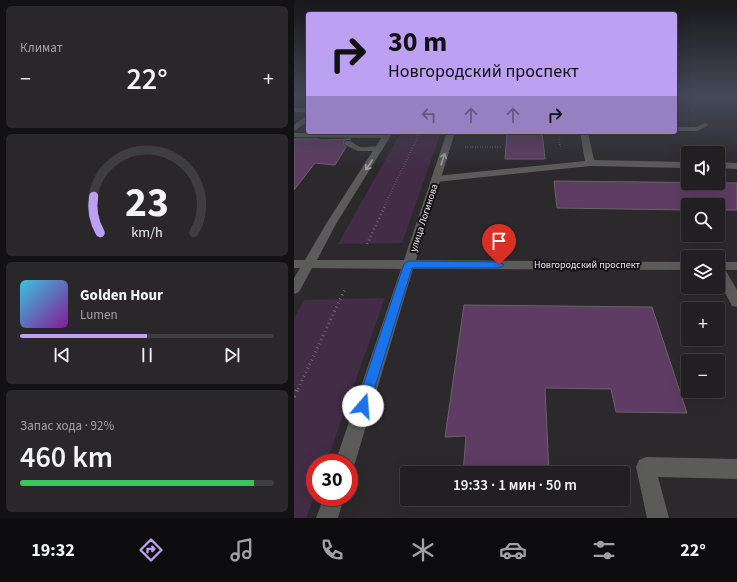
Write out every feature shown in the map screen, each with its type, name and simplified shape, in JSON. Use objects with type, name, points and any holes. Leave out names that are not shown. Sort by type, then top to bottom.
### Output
[{"type":"street","points":[[294,129],[304,120]]},
{"type":"street","points":[[677,130],[697,129],[705,125]]},
{"type":"street","points":[[294,135],[388,134]]},
{"type":"street","points":[[294,289],[310,264],[331,224],[388,134]]},
{"type":"street","name":"улица Логинова","points":[[348,454],[450,134]]},
{"type":"street","points":[[584,134],[590,163]]},
{"type":"street","points":[[348,143],[358,149],[379,149]]},
{"type":"street","points":[[436,180],[590,163],[681,165]]},
{"type":"street","points":[[725,165],[737,166]]},
{"type":"street","name":"Новгородский проспект","points":[[294,264],[681,266]]},
{"type":"street","points":[[725,267],[737,266]]},
{"type":"street","points":[[725,280],[737,302]]},
{"type":"street","points":[[658,518],[646,467],[737,469]]},
{"type":"street","points":[[327,518],[331,506]]},
{"type":"path","points":[[367,244],[419,134]]},
{"type":"path","points":[[465,147],[501,147]]},
{"type":"path","points":[[294,397],[345,289]]},
{"type":"shaded area","points":[[400,134],[440,134],[402,243],[338,244]]},
{"type":"shaded area","points":[[385,298],[329,454],[306,454],[306,506],[310,506],[306,518],[294,518],[294,318],[304,300]]},
{"type":"building","points":[[507,134],[542,134],[545,159],[505,159]]},
{"type":"building","points":[[294,139],[351,139],[344,140],[344,145],[346,147],[335,165],[315,163],[294,190]]},
{"type":"building","points":[[554,181],[681,182],[681,190],[725,190],[725,183],[737,183],[737,210],[725,210],[725,198],[681,198],[681,210],[557,208]]},
{"type":"building","points":[[464,305],[652,307],[687,413],[616,412],[611,389],[545,388],[549,466],[464,466],[466,436],[445,437]]},
{"type":"route","points":[[363,406],[409,264],[499,265]]}]
